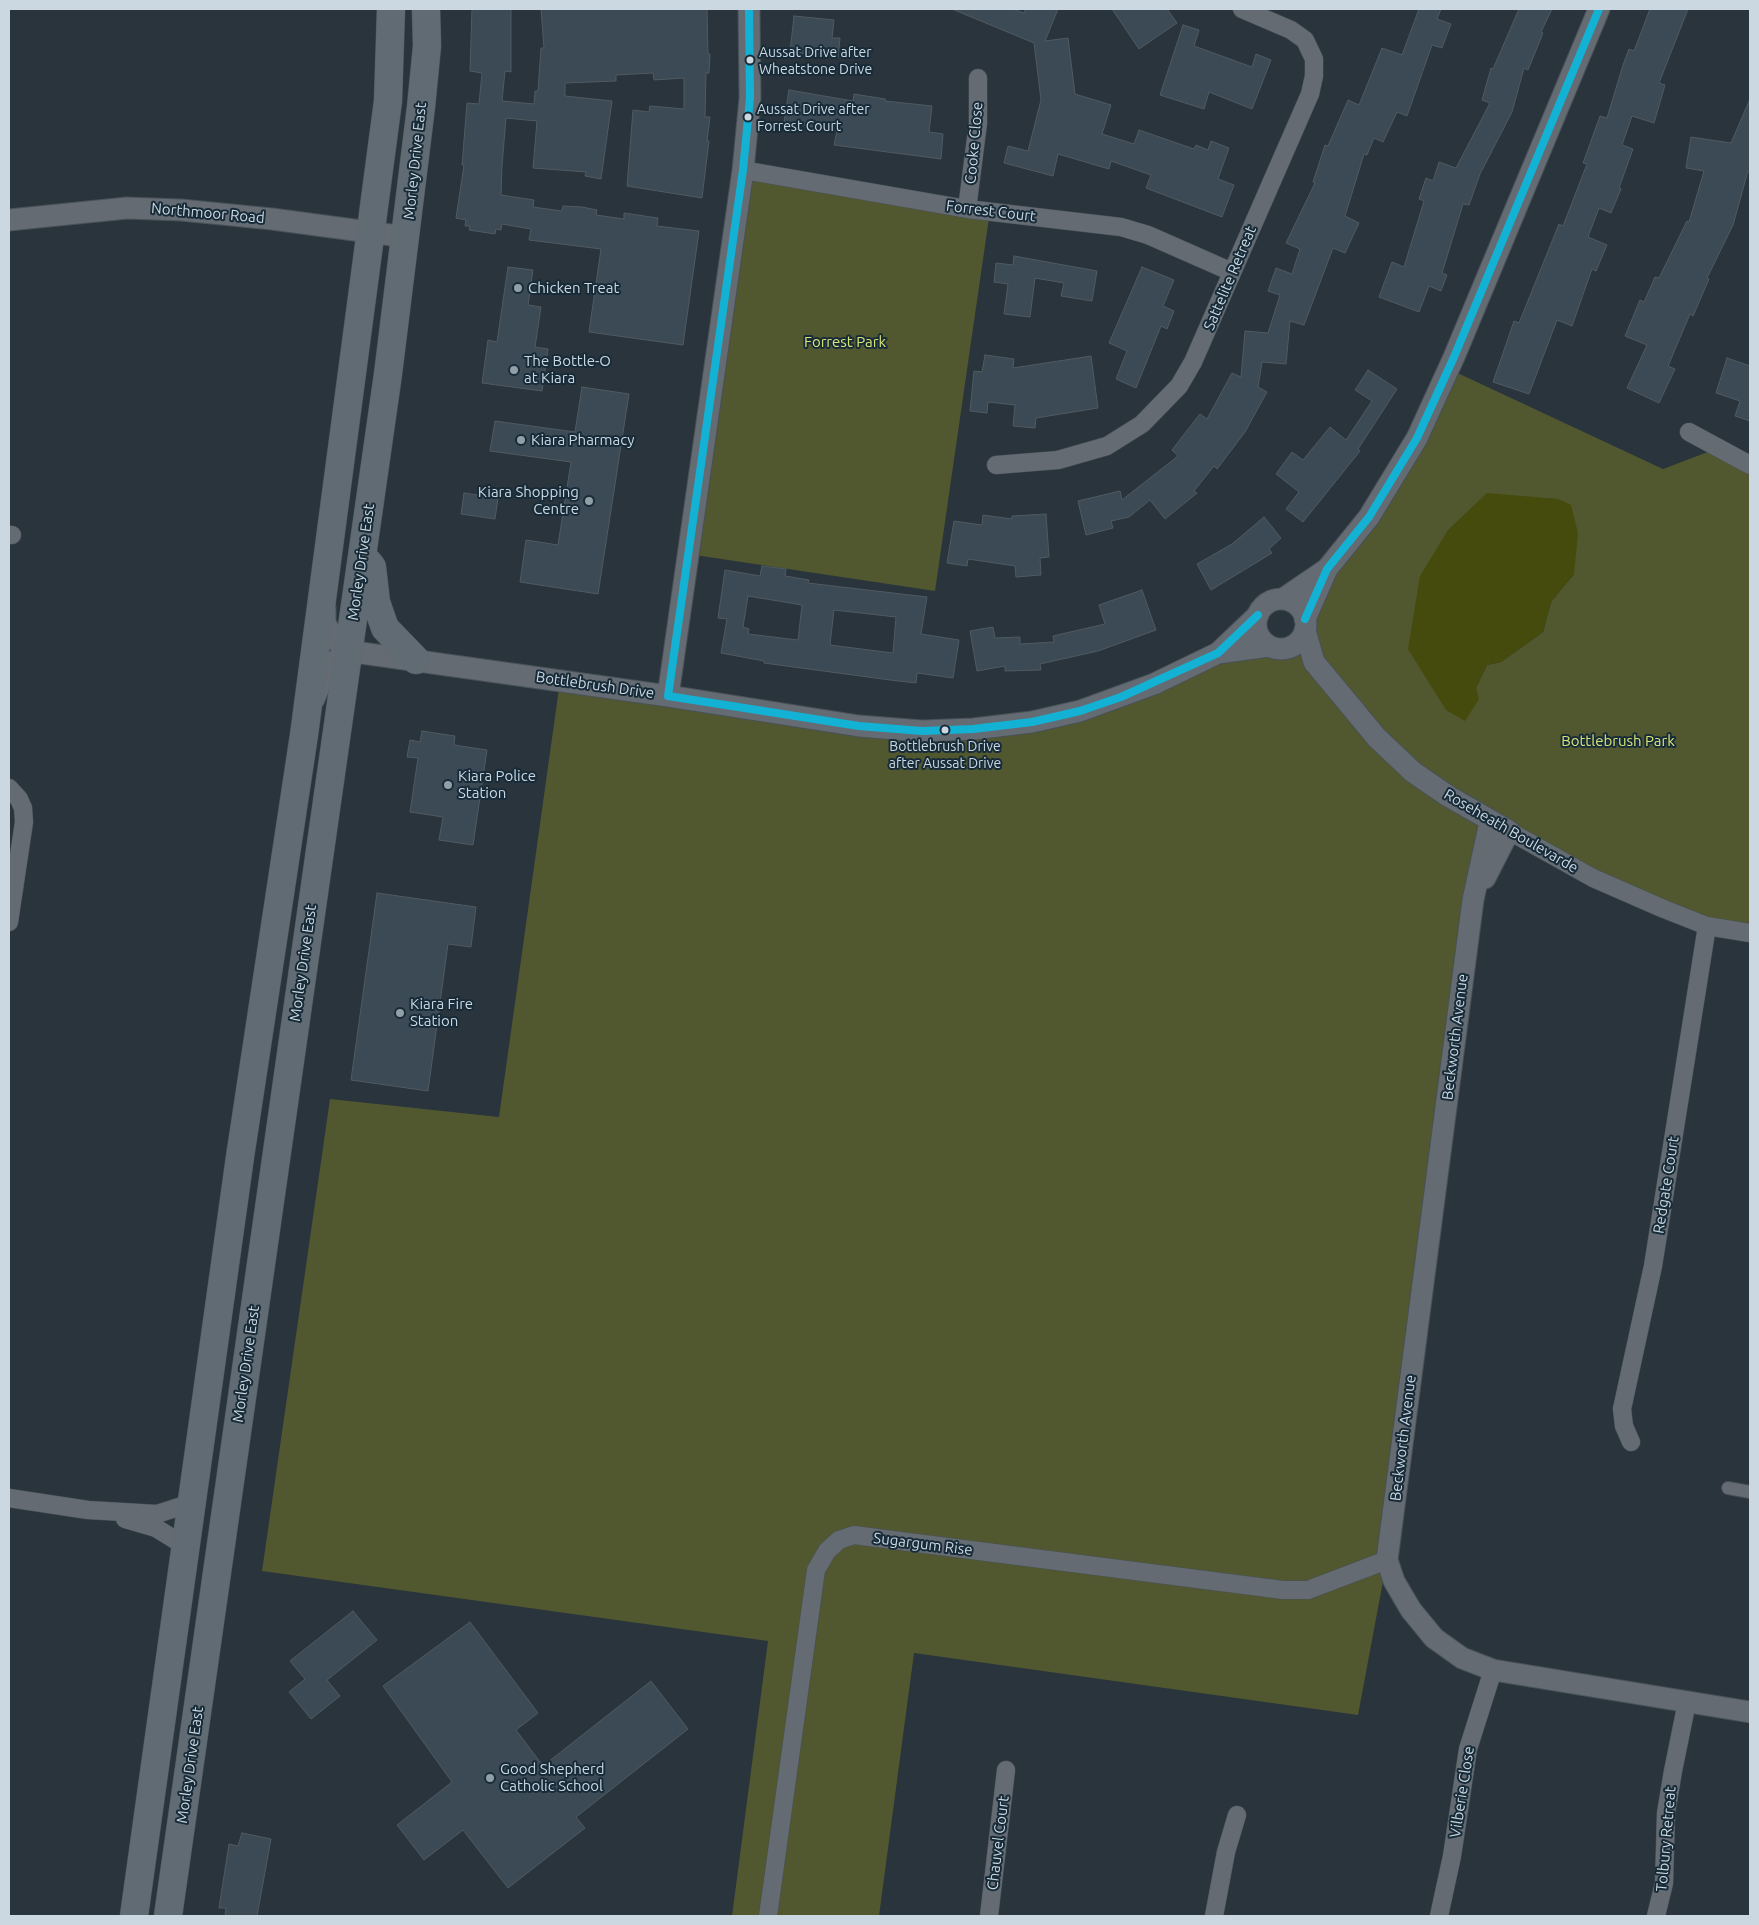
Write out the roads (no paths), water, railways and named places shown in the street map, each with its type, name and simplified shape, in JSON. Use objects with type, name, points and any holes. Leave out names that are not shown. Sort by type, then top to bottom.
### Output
[{"type":"main road","points":[[134,1916],[191,1503],[324,587],[388,101],[391,9]]},
{"type":"main road","name":"Morley Drive East","points":[[168,1916],[406,237],[427,46],[426,9]]},
{"type":"main road","points":[[362,555],[372,567],[376,602],[385,628],[416,660]]},
{"type":"main road","points":[[280,889],[289,866],[299,852],[309,848],[319,848]]},
{"type":"main road","points":[[248,1107],[260,1084],[271,1078],[287,1076]]},
{"type":"street","points":[[668,696],[743,170],[750,98],[749,9]]},
{"type":"street","name":"Sattelite Retreat","points":[[996,464],[1058,460],[1107,446],[1142,424],[1179,386],[1193,362],[1310,94],[1314,76],[1314,59],[1305,40],[1291,30],[1242,9]]},
{"type":"street","points":[[1327,569],[1300,640],[1277,647],[1258,632],[1258,615],[1267,603],[1283,599],[1327,569],[1369,517],[1418,438],[1458,348],[1600,9]]},
{"type":"street","name":"Cooke Close","points":[[967,209],[978,124],[978,78]]},
{"type":"street","name":"Forrest Court","points":[[743,170],[967,209],[1121,227],[1148,236],[1232,272]]},
{"type":"street","name":"Northmoor Road","points":[[9,220],[77,211],[136,208],[217,212],[370,230],[406,237]]},
{"type":"street","points":[[1689,432],[1750,465]]},
{"type":"street","points":[[304,735],[316,692],[324,676],[334,662],[347,651],[331,635],[326,622],[324,587]]},
{"type":"street","points":[[1283,599],[1289,600],[1299,608],[1305,624]]},
{"type":"street","name":"Bottlebrush Drive","points":[[1218,654],[1258,615]]},
{"type":"street","name":"Roseheath Boulevarde","points":[[1305,624],[1314,662],[1377,738],[1413,772],[1490,822],[1510,831],[1593,878],[1707,926],[1750,933]]},
{"type":"street","name":"Bottlebrush Drive","points":[[347,651],[668,696],[859,726],[922,731],[973,729],[1032,722],[1080,711],[1154,684],[1218,654],[1277,647]]},
{"type":"street","name":"Roseheath Boulevarde","points":[[1277,647],[1314,662]]},
{"type":"street","points":[[9,788],[24,808],[24,822],[9,922]]},
{"type":"street","name":"Beckworth Avenue","points":[[1490,822],[1473,900],[1388,1560],[1394,1581],[1411,1610],[1434,1638],[1462,1658],[1493,1670],[1750,1712]]},
{"type":"street","name":"Beckworth Avenue","points":[[1473,900],[1510,831]]},
{"type":"street","name":"Redgate Court","points":[[1631,1442],[1624,1426],[1622,1409],[1653,1266],[1707,926]]},
{"type":"street","points":[[1728,1488],[1750,1492]]},
{"type":"street","points":[[9,1498],[88,1510],[158,1514],[191,1503]]},
{"type":"street","points":[[88,1510],[156,1528],[185,1546]]},
{"type":"street","name":"Sugargum Rise","points":[[768,1916],[816,1570],[827,1551],[839,1540],[854,1535],[1283,1590],[1308,1590],[1388,1560]]},
{"type":"street","name":"Vilberie Close","points":[[1438,1916],[1452,1856],[1468,1749],[1493,1670]]},
{"type":"street","name":"Tolbury Retreat","points":[[1656,1916],[1664,1883],[1668,1804],[1687,1702]]},
{"type":"street","name":"Chauvel Court","points":[[989,1916],[1006,1770]]},
{"type":"street","points":[[1214,1916],[1226,1852],[1237,1815]]},
{"type":"place","name":"Aussat Drive after Wheatstone Drive","points":[[750,60]]},
{"type":"place","name":"Aussat Drive after Forrest Court","points":[[748,117]]},
{"type":"place","name":"Chicken Treat","points":[[518,288]]},
{"type":"place","name":"The Bottle-O at Kiara","points":[[514,370]]},
{"type":"place","name":"Kiara Pharmacy","points":[[521,440]]},
{"type":"place","name":"Kiara Shopping Centre","points":[[589,501]]},
{"type":"place","name":"Bottlebrush Drive after Aussat Drive","points":[[945,730]]},
{"type":"place","name":"Kiara Police Station","points":[[448,785]]},
{"type":"place","name":"Kiara Fire Station","points":[[400,1013]]},
{"type":"place","name":"Good Shepherd Catholic School","points":[[490,1778]]},
{"type":"park label","name":"Forrest Park","points":[[845,342]]},
{"type":"park label","name":"Bottlebrush Park","points":[[1618,741]]}]
